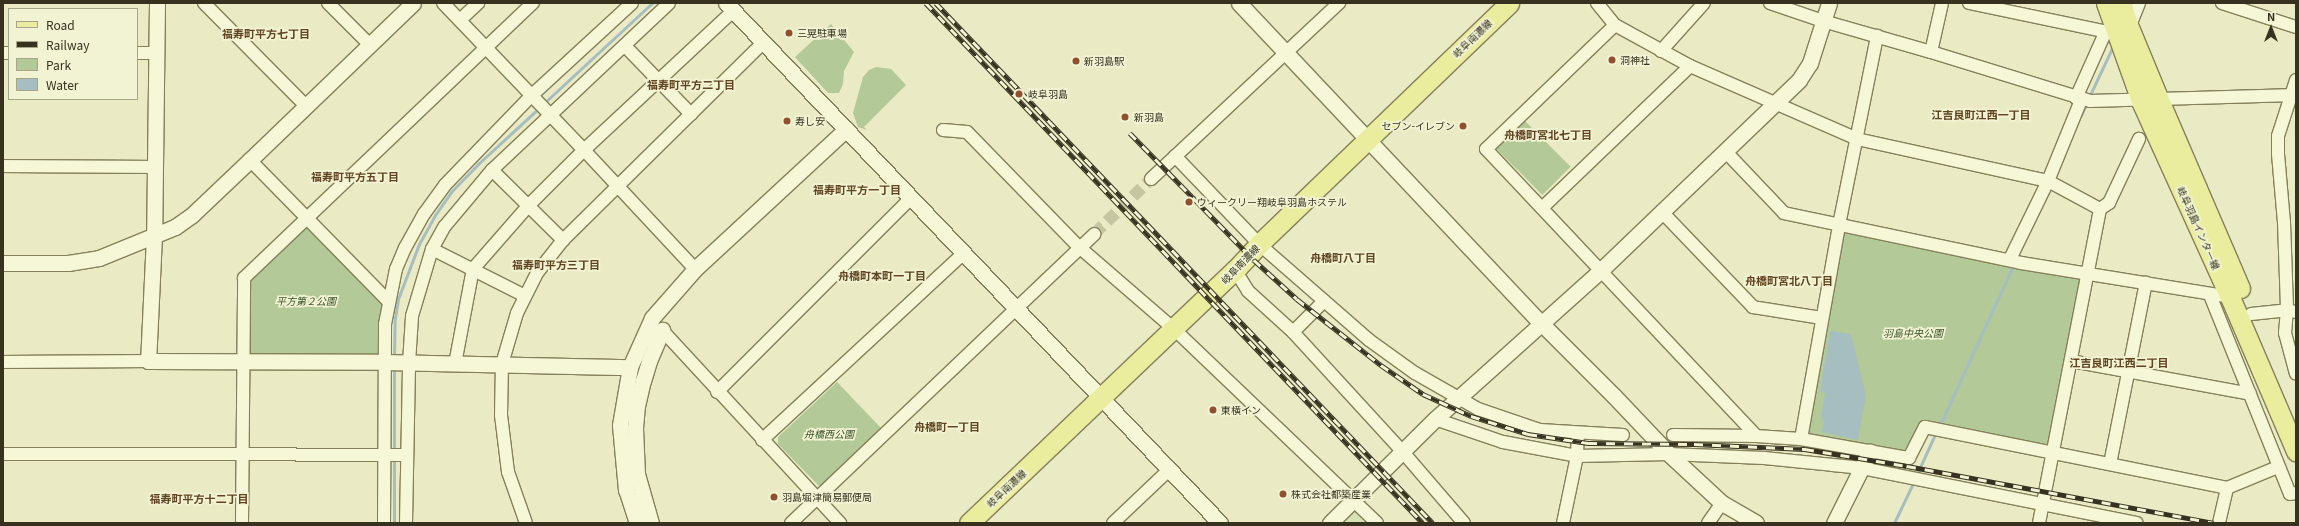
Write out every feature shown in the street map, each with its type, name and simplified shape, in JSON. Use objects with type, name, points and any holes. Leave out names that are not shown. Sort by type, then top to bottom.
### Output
[{"type":"main road","name":"岐阜南濃線","points":[[969,523],[1102,397],[1172,328],[1235,270],[1259,244],[1509,3]]},
{"type":"main road","name":"岐阜羽島インター線","points":[[2106,3],[2150,101],[2230,298],[2296,451]]},
{"type":"main road","name":"岐阜羽島インター線","points":[[2119,30],[2121,3]]},
{"type":"main road","name":"岐阜羽島インター線","points":[[2150,101],[2251,314],[2296,419]]},
{"type":"street","points":[[148,361],[154,236],[157,3]]},
{"type":"street","points":[[204,3],[306,106]]},
{"type":"street","points":[[328,3],[370,45]]},
{"type":"street","points":[[3,263],[68,263],[100,258],[175,228],[192,215],[413,3]]},
{"type":"street","points":[[443,3],[584,150],[695,269]]},
{"type":"street","points":[[460,20],[478,3]]},
{"type":"street","points":[[242,523],[244,278],[533,3]]},
{"type":"street","points":[[384,523],[388,302],[396,268],[424,214],[445,185],[632,3]]},
{"type":"street","points":[[406,523],[405,456],[407,362],[412,316],[417,292],[432,249],[445,226],[492,170],[549,114],[625,46],[669,3]]},
{"type":"street","points":[[1239,3],[1366,140],[1541,324],[1614,396],[1669,454],[1722,503],[1756,523]]},
{"type":"street","points":[[1151,179],[1339,3]]},
{"type":"street","points":[[1597,3],[1615,26],[1690,66],[1857,140],[2048,181],[2100,209]]},
{"type":"street","points":[[1662,51],[1704,3]]},
{"type":"street","points":[[1770,3],[1823,21],[1931,52],[2083,100],[2150,101],[2294,94]]},
{"type":"street","points":[[1330,523],[1435,419],[1600,271],[1726,152],[1799,80],[1810,63],[1829,3]]},
{"type":"street","points":[[1931,52],[1942,3]]},
{"type":"street","points":[[1970,3],[2119,30]]},
{"type":"street","points":[[2010,259],[2048,181],[2083,100],[2119,30],[2139,3]]},
{"type":"street","points":[[2222,3],[2296,27]]},
{"type":"street","points":[[455,364],[473,269],[529,205],[584,150],[658,81],[730,7],[763,44],[1102,397],[1218,522]]},
{"type":"street","points":[[1615,26],[1486,149],[1756,436]]},
{"type":"street","points":[[1801,439],[1839,225],[1877,36]]},
{"type":"street","points":[[526,523],[508,472],[502,436],[502,364],[517,313],[525,296],[538,273],[563,240],[763,44]]},
{"type":"street","points":[[625,46],[692,114]]},
{"type":"street","points":[[138,53],[156,53]]},
{"type":"street","points":[[1542,208],[1690,66]]},
{"type":"street","points":[[2296,80],[2294,94],[2278,136],[2290,222],[2291,311],[2285,333],[2296,374]]},
{"type":"street","points":[[637,523],[626,490],[620,425],[630,367],[652,318],[695,269],[846,129]]},
{"type":"street","points":[[943,130],[968,132],[1079,247],[1172,328],[1377,523]]},
{"type":"street","points":[[2039,523],[2100,209],[2109,203],[2139,139]]},
{"type":"street","points":[[1726,152],[1784,213],[2010,259],[2021,263],[2230,298]]},
{"type":"street","points":[[1174,156],[1259,244],[1369,340],[1415,373],[1478,409],[1540,430],[1623,435]]},
{"type":"street","points":[[250,160],[388,302]]},
{"type":"street","points":[[3,166],[154,167]]},
{"type":"street","points":[[492,170],[563,240]]},
{"type":"street","points":[[717,392],[911,198]]},
{"type":"street","points":[[1662,212],[1753,307],[1822,318]]},
{"type":"street","points":[[791,523],[1094,234]]},
{"type":"street","points":[[432,249],[525,296]]},
{"type":"street","points":[[762,440],[964,253]]},
{"type":"street","points":[[1235,270],[1248,290],[1293,332],[1402,451],[1464,523]]},
{"type":"street","points":[[2110,464],[2146,283]]},
{"type":"street","points":[[2210,295],[2278,467],[2290,494],[2296,493]]},
{"type":"street","points":[[1293,332],[1324,301]]},
{"type":"street","points":[[2251,314],[2291,311]]},
{"type":"street","points":[[651,523],[637,474],[635,428],[637,406],[648,360],[662,330],[717,392],[840,523]]},
{"type":"street","points":[[2071,360],[2250,394]]},
{"type":"street","points":[[3,362],[407,362],[630,367]]},
{"type":"street","points":[[1435,419],[1503,442],[1577,456],[1669,454],[1764,458],[1862,468],[2136,523]]},
{"type":"street","points":[[1674,435],[1756,436],[1801,439],[1909,458],[1925,427],[2227,488],[2278,467]]},
{"type":"street","points":[[1563,523],[1577,456],[1578,433]]},
{"type":"street","points":[[1834,523],[1870,451]]},
{"type":"street","points":[[3,454],[405,456]]},
{"type":"street","points":[[1113,523],[1170,469]]},
{"type":"street","points":[[2219,523],[2227,488]]},
{"type":"street","points":[[1708,523],[1722,503]]},
{"type":"green space","points":[[831,24],[854,52],[844,71],[843,84],[839,93],[828,93],[795,57]]},
{"type":"green space","points":[[876,67],[891,69],[906,85],[864,127],[867,130],[858,127],[853,113],[863,77],[869,70]]},
{"type":"green space","points":[[1524,120],[1571,167],[1542,195],[1496,148]]},
{"type":"green space","name":"平方第２公園","points":[[308,226],[384,303],[379,325],[378,356],[250,354],[251,280]]},
{"type":"green space","name":"羽島中央公園","points":[[1843,230],[2081,277],[2047,446],[1923,419],[1905,453],[1807,433]]},
{"type":"green space","name":"舟橋西公園","points":[[837,382],[881,428],[820,487],[778,444],[778,437]]},
{"type":"green space","points":[[1355,510],[1368,523],[1338,523],[1351,511]]},
{"type":"water","points":[[1830,331],[1851,334],[1866,396],[1858,440],[1822,432],[1824,421],[1821,418],[1825,393],[1820,392]]},
{"type":"waterway","points":[[543,104],[652,3]]},
{"type":"waterway","points":[[2089,97],[2113,46]]},
{"type":"waterway","points":[[2081,115],[2087,102]]},
{"type":"waterway","points":[[394,357],[395,318],[398,299],[419,244],[435,215],[451,192],[478,164],[539,108]]},
{"type":"waterway","points":[[1939,427],[2013,266]]},
{"type":"waterway","points":[[394,367],[394,453]]},
{"type":"waterway","points":[[1916,476],[1936,432]]},
{"type":"waterway","points":[[394,459],[394,523]]},
{"type":"waterway","points":[[1894,523],[1914,481]]},
{"type":"tunnel","points":[[1094,234],[1151,179]]},
{"type":"railway","points":[[926,3],[1423,523]]},
{"type":"railway","points":[[936,3],[1433,523]]},
{"type":"railway","points":[[1130,133],[1254,260],[1297,299],[1381,365],[1423,394],[1471,416],[1528,434],[1588,443],[1694,444],[1805,449],[1907,466],[2214,523]]},
{"type":"place","name":"三晃駐車場","points":[[789,33]]},
{"type":"place","name":"洞神社","points":[[1612,60]]},
{"type":"place","name":"新羽島駅","points":[[1076,61]]},
{"type":"place","name":"岐阜羽島","points":[[1019,94]]},
{"type":"place","name":"新羽島","points":[[1125,117]]},
{"type":"place","name":"寿し安","points":[[787,121]]},
{"type":"place","name":"セブン-イレブン","points":[[1463,126]]},
{"type":"place","name":"ウィークリー翔岐阜羽島ホステル","points":[[1189,202]]},
{"type":"place","name":"東横イン","points":[[1213,410]]},
{"type":"place","name":"株式会社都築産業","points":[[1283,494]]},
{"type":"place","name":"羽島堀津簡易郵便局","points":[[774,497]]},
{"type":"district","name":"福寿町平方七丁目","points":[[266,33]]},
{"type":"district","name":"福寿町平方二丁目","points":[[691,84]]},
{"type":"district","name":"江吉良町江西一丁目","points":[[1981,114]]},
{"type":"district","name":"舟橋町宮北七丁目","points":[[1548,134]]},
{"type":"district","name":"福寿町平方五丁目","points":[[355,176]]},
{"type":"district","name":"福寿町平方一丁目","points":[[857,189]]},
{"type":"district","name":"舟橋町八丁目","points":[[1343,257]]},
{"type":"district","name":"福寿町平方三丁目","points":[[556,264]]},
{"type":"district","name":"舟橋町本町一丁目","points":[[882,275]]},
{"type":"district","name":"舟橋町宮北八丁目","points":[[1789,280]]},
{"type":"district","name":"江吉良町江西二丁目","points":[[2119,362]]},
{"type":"district","name":"舟橋町一丁目","points":[[947,426]]},
{"type":"district","name":"福寿町平方十二丁目","points":[[199,498]]}]
